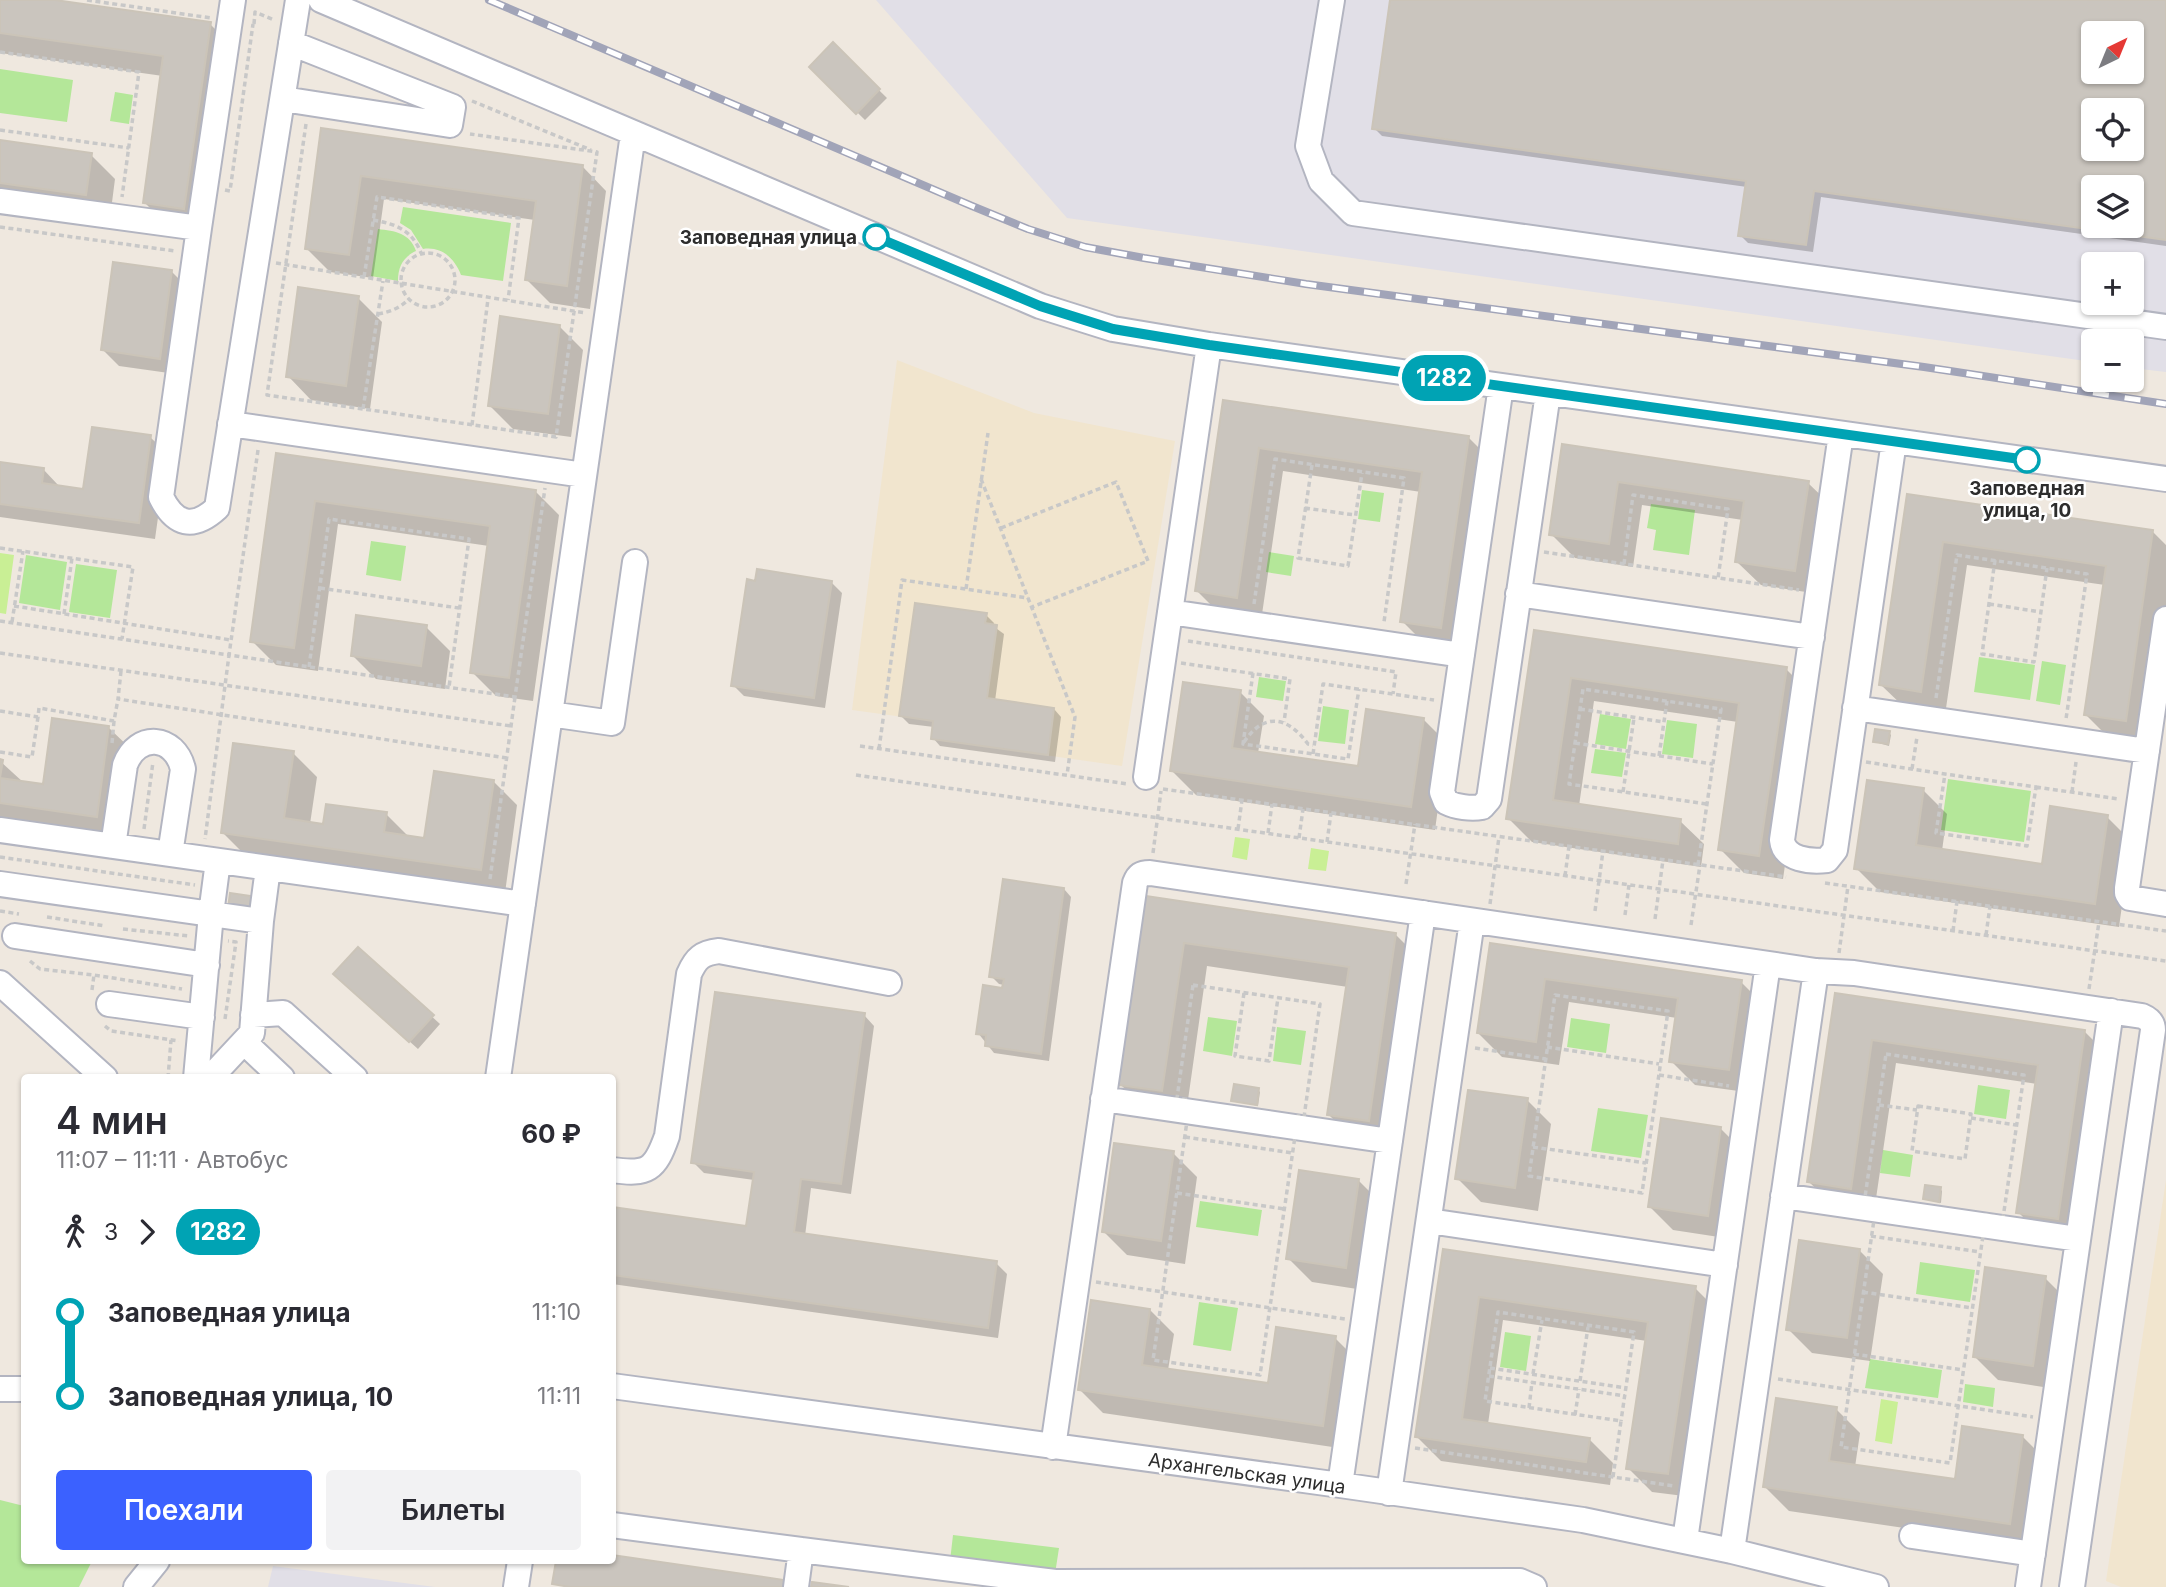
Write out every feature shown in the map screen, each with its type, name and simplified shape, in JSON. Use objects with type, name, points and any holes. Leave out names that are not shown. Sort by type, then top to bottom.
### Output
[{"type":"street","points":[[233,0],[161,497],[169,512],[177,519],[192,522],[205,520],[217,508],[298,0]]},
{"type":"street","points":[[321,0],[1040,306],[1113,329],[1209,345],[2166,479]]},
{"type":"street","points":[[1332,0],[1308,146],[1321,181],[1353,213],[2166,327]]},
{"type":"street","points":[[283,99],[450,125],[453,107],[291,43]]},
{"type":"street","points":[[499,1074],[633,134]]},
{"type":"street","points":[[0,201],[199,229]]},
{"type":"street","points":[[1148,784],[1209,345]]},
{"type":"street","points":[[1501,386],[1442,792],[1446,802],[1477,808],[1482,807],[1489,799],[1548,393]]},
{"type":"street","points":[[230,424],[584,475]]},
{"type":"street","points":[[1841,434],[1782,841],[1786,853],[1820,861],[1827,860],[1835,850],[1894,441]]},
{"type":"street","points":[[550,714],[612,723],[635,562]]},
{"type":"street","points":[[1518,594],[1812,637]]},
{"type":"street","points":[[1170,612],[1462,654]]},
{"type":"street","points":[[2166,619],[2127,893],[2130,898],[2136,900],[2166,904]]},
{"type":"street","points":[[1855,708],[2147,751]]},
{"type":"street","points":[[114,836],[128,757],[140,745],[157,742],[175,751],[182,767],[172,844]]},
{"type":"street","points":[[0,830],[114,836],[218,850],[268,868],[523,904]]},
{"type":"street","points":[[196,1074],[218,850]]},
{"type":"street","points":[[214,1074],[252,1033],[268,868]]},
{"type":"street","points":[[1053,1447],[1135,883],[1138,876],[1150,873],[1768,964],[2099,1009],[2149,1019],[2153,1030],[2072,1587]]},
{"type":"street","points":[[0,884],[261,921]]},
{"type":"street","points":[[1340,1485],[1423,914]]},
{"type":"street","points":[[1389,1493],[1429,1221],[1480,922]]},
{"type":"street","points":[[15,936],[207,965]]},
{"type":"street","points":[[616,1170],[641,1172],[654,1164],[661,1152],[667,1136],[689,974],[694,962],[704,953],[719,951],[889,983]]},
{"type":"street","points":[[1685,1540],[1768,964]]},
{"type":"street","points":[[1732,1550],[1783,1196],[1826,972]]},
{"type":"street","points":[[0,982],[102,1074]]},
{"type":"street","points":[[109,1004],[202,1017]]},
{"type":"street","points":[[2028,1587],[2078,1239],[2099,1009]]},
{"type":"street","points":[[253,1015],[283,1013],[351,1074]]},
{"type":"street","points":[[244,1042],[278,1074]]},
{"type":"street","points":[[1103,1099],[1390,1141]]},
{"type":"street","points":[[1783,1196],[2078,1239]]},
{"type":"street","points":[[1429,1221],[1725,1265]]},
{"type":"street","name":"Архангельская улица","points":[[616,1387],[1583,1520],[1732,1550],[1877,1587]]},
{"type":"street","points":[[0,1389],[21,1389]]},
{"type":"street","points":[[616,1526],[1055,1585],[1520,1581],[1534,1587]]},
{"type":"street","points":[[1912,1536],[2033,1553]]},
{"type":"street","points":[[796,1587],[801,1549]]},
{"type":"street","points":[[136,1587],[155,1564]]},
{"type":"street","points":[[516,1587],[520,1564]]},
{"type":"path","points":[[87,0],[215,18]]},
{"type":"path","points":[[0,52],[139,72],[121,204]]},
{"type":"path","points":[[205,838],[306,123]]},
{"type":"path","points":[[0,130],[129,148]]},
{"type":"path","points":[[267,395],[556,437],[597,152],[459,132]]},
{"type":"path","points":[[364,277],[377,197],[519,218],[508,300]]},
{"type":"path","points":[[373,220],[396,224],[409,233],[421,253]]},
{"type":"path","points":[[421,253],[437,254],[451,265],[455,273],[453,292],[439,305],[421,306],[409,299],[401,284],[402,270],[407,262],[421,253]]},
{"type":"path","points":[[257,260],[607,317]]},
{"type":"path","points":[[363,409],[383,281]]},
{"type":"path","points":[[471,425],[488,298]]},
{"type":"path","points":[[378,314],[395,309],[409,299]]},
{"type":"path","points":[[966,589],[988,433]]},
{"type":"path","points":[[1254,600],[1275,459],[1404,478],[1384,619]]},
{"type":"path","points":[[1312,465],[1298,558],[1348,566],[1362,472]]},
{"type":"path","points":[[981,479],[1076,717],[1067,775]]},
{"type":"path","points":[[1001,528],[1116,482],[1121,494],[1147,561],[1032,607]]},
{"type":"path","points":[[490,881],[546,485]]},
{"type":"path","points":[[1623,564],[1633,495],[1728,509],[1718,578]]},
{"type":"path","points":[[1306,508],[1356,515]]},
{"type":"path","points":[[309,667],[330,519],[469,539],[449,687]]},
{"type":"path","points":[[0,548],[133,567],[121,639]]},
{"type":"path","points":[[12,623],[23,551]]},
{"type":"path","points":[[1937,694],[1957,555],[1996,560],[2087,574],[2067,713]]},
{"type":"path","points":[[64,614],[72,558]]},
{"type":"path","points":[[1996,560],[1982,654],[2034,662],[2047,568]]},
{"type":"path","points":[[1607,562],[1732,580]]},
{"type":"path","points":[[879,749],[902,580],[1028,598]]},
{"type":"path","points":[[320,588],[459,608]]},
{"type":"path","points":[[1989,604],[2041,612]]},
{"type":"path","points":[[14,606],[231,640]]},
{"type":"path","points":[[0,621],[515,697]]},
{"type":"path","points":[[1182,640],[1396,672],[1392,694]]},
{"type":"path","points":[[0,653],[511,726]]},
{"type":"path","points":[[1179,663],[1290,679],[1284,722]]},
{"type":"path","points":[[0,752],[32,757],[39,708],[114,720],[121,671]]},
{"type":"path","points":[[1243,744],[1253,673]]},
{"type":"path","points":[[1313,754],[1323,684],[1369,691]]},
{"type":"path","points":[[1692,925],[1721,709],[1583,688],[1569,784],[1707,804]]},
{"type":"path","points":[[1243,744],[1348,759],[1359,689]]},
{"type":"path","points":[[118,699],[506,758]]},
{"type":"path","points":[[1659,756],[1667,701]]},
{"type":"path","points":[[1580,709],[1664,722]]},
{"type":"path","points":[[0,711],[38,717]]},
{"type":"path","points":[[1623,792],[1634,718]]},
{"type":"path","points":[[1243,744],[1255,728],[1264,722],[1284,722],[1308,744],[1314,745]]},
{"type":"path","points":[[1575,743],[1713,764]]},
{"type":"path","points":[[860,746],[1148,784],[1303,809],[1792,878]]},
{"type":"path","points":[[144,830],[153,762]]},
{"type":"path","points":[[1923,771],[2140,802]]},
{"type":"path","points":[[1945,774],[1936,833],[2027,846],[2036,787]]},
{"type":"path","points":[[856,775],[2166,961]]},
{"type":"path","points":[[1148,784],[1157,818],[1150,873]]},
{"type":"path","points":[[1238,829],[1242,800]]},
{"type":"path","points":[[1268,834],[1272,804]]},
{"type":"path","points":[[1299,838],[1303,809]]},
{"type":"path","points":[[1328,842],[1331,813]]},
{"type":"path","points":[[1406,884],[1415,824]]},
{"type":"path","points":[[114,836],[144,830],[172,844],[205,838]]},
{"type":"path","points":[[1480,922],[1500,837]]},
{"type":"path","points":[[205,838],[218,850]]},
{"type":"path","points":[[1565,876],[1569,846]]},
{"type":"path","points":[[1595,911],[1603,851]]},
{"type":"path","points":[[0,857],[215,887]]},
{"type":"path","points":[[1655,919],[1663,860]]},
{"type":"path","points":[[1818,882],[2166,931]]},
{"type":"path","points":[[1625,915],[1629,885]]},
{"type":"path","points":[[1826,972],[1844,915],[1848,886]]},
{"type":"path","points":[[1953,931],[1957,901]]},
{"type":"path","points":[[1986,935],[1990,906]]},
{"type":"path","points":[[0,911],[29,915]]},
{"type":"path","points":[[41,916],[236,942]]},
{"type":"path","points":[[2099,922],[2095,951],[2099,1009]]},
{"type":"path","points":[[1181,1072],[1193,985],[1320,1004],[1307,1090]]},
{"type":"path","points":[[1244,993],[1235,1056],[1257,1060],[1269,1061],[1278,998]]},
{"type":"path","points":[[1555,995],[1668,1011],[1642,1193],[1528,1176],[1546,1059],[1555,995]]},
{"type":"path","points":[[168,1074],[171,1040]]},
{"type":"path","points":[[1547,1047],[1660,1064]]},
{"type":"path","points":[[1479,1049],[1546,1059]]},
{"type":"path","points":[[1868,1181],[1886,1054],[2024,1075],[2005,1202]]},
{"type":"path","points":[[1659,1075],[1722,1084]]},
{"type":"path","points":[[1879,1105],[1917,1110]]},
{"type":"path","points":[[1918,1106],[1971,1114],[1971,1118],[1965,1159],[1912,1151],[1918,1106]]},
{"type":"path","points":[[1971,1118],[2016,1125]]},
{"type":"path","points":[[1185,1137],[1293,1153]]},
{"type":"path","points":[[1533,1147],[1646,1163]]},
{"type":"path","points":[[1183,1153],[1153,1360],[1261,1375],[1291,1169]]},
{"type":"path","points":[[1177,1193],[1285,1209]]},
{"type":"path","points":[[1871,1236],[1980,1252]]},
{"type":"path","points":[[1869,1250],[1841,1447],[1922,1459],[1950,1463],[1978,1266]]},
{"type":"path","points":[[1096,1282],[1334,1317]]},
{"type":"path","points":[[1863,1292],[1972,1308]]},
{"type":"path","points":[[1613,1477],[1625,1396],[1634,1332],[1498,1312],[1485,1401],[1621,1422]]},
{"type":"path","points":[[1529,1408],[1542,1319]]},
{"type":"path","points":[[1575,1415],[1588,1326]]},
{"type":"path","points":[[1854,1354],[1963,1370]]},
{"type":"path","points":[[1490,1368],[1626,1388]]},
{"type":"path","points":[[1489,1376],[1625,1396]]},
{"type":"path","points":[[1785,1380],[2026,1415]]},
{"type":"path","points":[[1410,1456],[1411,1447],[1674,1486],[1672,1495]]},
{"type":"shaded area","points":[[876,0],[2166,0],[2166,372],[2144,369],[2144,329],[2081,329],[2081,360],[1067,218]]},
{"type":"shaded area","points":[[897,360],[1034,413],[1175,441],[1122,766],[931,739],[933,721],[852,710]]},
{"type":"shaded area","points":[[2166,1180],[2166,1587],[2121,1587],[2106,1581]]},
{"type":"shaded area","points":[[273,1566],[435,1587],[268,1587]]},
{"type":"green space","points":[[0,69],[73,80],[67,122],[0,113]]},
{"type":"green space","points":[[115,92],[133,95],[129,124],[110,121]]},
{"type":"green space","points":[[403,207],[511,223],[503,281],[461,275],[447,255],[436,250],[423,249],[411,230],[400,223]]},
{"type":"green space","points":[[378,229],[406,237],[416,251],[402,263],[398,281],[371,276]]},
{"type":"green space","points":[[1362,490],[1384,493],[1380,522],[1358,519]]},
{"type":"green space","points":[[1651,504],[1695,510],[1689,555],[1653,550],[1656,530],[1647,528]]},
{"type":"green space","points":[[371,541],[406,546],[401,581],[366,575]]},
{"type":"green space","points":[[1269,552],[1294,556],[1291,576],[1266,572]]},
{"type":"green space","points":[[0,553],[14,555],[6,614],[0,613]]},
{"type":"green space","points":[[26,555],[67,562],[60,610],[19,603]]},
{"type":"green space","points":[[76,564],[117,570],[110,618],[69,612]]},
{"type":"green space","points":[[1979,657],[2035,665],[2030,700],[1974,692]]},
{"type":"green space","points":[[2042,661],[2066,665],[2060,705],[2036,701]]},
{"type":"green space","points":[[1259,677],[1286,681],[1283,701],[1256,697]]},
{"type":"green space","points":[[1323,706],[1349,710],[1345,744],[1318,741]]},
{"type":"green space","points":[[1600,714],[1631,719],[1626,749],[1595,744]]},
{"type":"green space","points":[[1667,720],[1697,724],[1693,758],[1662,754]]},
{"type":"green space","points":[[1595,749],[1626,753],[1622,777],[1591,773]]},
{"type":"green space","points":[[1948,779],[2031,791],[2024,842],[1941,830]]},
{"type":"green space","points":[[1235,837],[1250,839],[1247,860],[1232,857]]},
{"type":"green space","points":[[1311,848],[1329,851],[1326,871],[1308,869]]},
{"type":"green space","points":[[1208,1017],[1237,1021],[1232,1056],[1203,1051]]},
{"type":"green space","points":[[1571,1018],[1610,1024],[1606,1053],[1567,1047]]},
{"type":"green space","points":[[1277,1027],[1306,1031],[1301,1065],[1273,1061]]},
{"type":"green space","points":[[1978,1085],[2010,1090],[2006,1119],[1974,1114]]},
{"type":"green space","points":[[1598,1108],[1648,1115],[1641,1158],[1591,1151]]},
{"type":"green space","points":[[1883,1150],[1913,1155],[1910,1177],[1880,1173]]},
{"type":"green space","points":[[1200,1201],[1262,1210],[1258,1236],[1196,1227]]},
{"type":"green space","points":[[1920,1262],[1975,1270],[1970,1302],[1916,1294]]},
{"type":"green space","points":[[1199,1302],[1238,1308],[1231,1351],[1193,1345]]},
{"type":"green space","points":[[1505,1332],[1531,1336],[1526,1371],[1500,1367]]},
{"type":"green space","points":[[1870,1359],[1942,1370],[1938,1398],[1865,1388]]},
{"type":"green space","points":[[1965,1384],[1995,1388],[1993,1407],[1963,1402]]},
{"type":"green space","points":[[1881,1399],[1898,1402],[1892,1444],[1875,1441]]},
{"type":"green space","points":[[0,1500],[21,1505],[21,1564],[90,1564],[79,1587],[0,1587]]},
{"type":"green space","points":[[953,1535],[1059,1548],[1055,1574],[950,1561]]},
{"type":"building","points":[[0,0],[55,0],[211,22],[184,209],[143,203],[163,56],[0,33]]},
{"type":"building","points":[[1390,0],[2166,0],[2166,240],[2144,237],[2144,175],[2081,175],[2081,228],[1814,191],[1806,245],[1738,236],[1746,181],[1372,129]]},
{"type":"building","points":[[833,42],[880,89],[856,114],[809,67]]},
{"type":"building","points":[[321,128],[583,165],[567,286],[525,280],[536,201],[361,176],[349,255],[305,249]]},
{"type":"building","points":[[0,140],[92,153],[86,195],[0,183]]},
{"type":"building","points":[[113,262],[172,270],[160,359],[101,350]]},
{"type":"building","points":[[298,287],[359,296],[346,386],[286,377]]},
{"type":"building","points":[[500,316],[560,325],[548,414],[488,406]]},
{"type":"building","points":[[1223,400],[1469,436],[1441,628],[1400,622],[1422,472],[1259,448],[1237,598],[1195,591]]},
{"type":"building","points":[[92,427],[151,435],[139,523],[0,504],[0,462],[44,468],[42,483],[83,489]]},
{"type":"building","points":[[1562,444],[1809,481],[1795,571],[1735,562],[1744,501],[1618,482],[1609,544],[1549,535]]},
{"type":"building","points":[[276,453],[536,490],[509,678],[470,673],[490,526],[315,501],[294,648],[250,642]]},
{"type":"building","points":[[1907,494],[2153,530],[2126,721],[2084,715],[2106,566],[1943,542],[1921,692],[1879,685]]},
{"type":"building","points":[[757,569],[832,581],[814,698],[731,686],[747,579],[755,581]]},
{"type":"building","points":[[915,603],[987,613],[985,623],[997,625],[987,698],[1054,708],[1048,755],[931,739],[933,721],[899,716]]},
{"type":"building","points":[[356,615],[427,625],[421,666],[351,656]]},
{"type":"building","points":[[1534,630],[1787,667],[1759,856],[1718,850],[1739,703],[1571,678],[1553,800],[1681,819],[1678,844],[1506,819]]},
{"type":"building","points":[[1183,682],[1241,690],[1232,748],[1358,766],[1366,709],[1424,718],[1411,807],[1170,771]]},
{"type":"building","points":[[52,718],[109,726],[97,817],[0,803],[0,778],[43,784]]},
{"type":"building","points":[[1875,729],[1890,731],[1888,744],[1873,742]]},
{"type":"building","points":[[233,743],[294,751],[284,818],[323,824],[326,804],[387,812],[384,832],[424,838],[434,771],[494,780],[481,870],[221,833]]},
{"type":"building","points":[[1867,780],[1924,788],[1916,845],[2042,864],[2050,806],[2108,815],[2095,904],[1854,869]]},
{"type":"building","points":[[1003,879],[1064,888],[1041,1054],[985,1046],[986,1035],[976,1034],[983,985],[1002,988],[1004,979],[989,977]]},
{"type":"building","points":[[230,893],[251,896],[249,911],[228,908]]},
{"type":"building","points":[[1146,896],[1396,933],[1369,1121],[1327,1115],[1349,967],[1184,943],[1162,1091],[1118,1085]]},
{"type":"building","points":[[1490,943],[1742,980],[1729,1070],[1669,1062],[1678,998],[1545,979],[1536,1042],[1477,1033]]},
{"type":"building","points":[[358,947],[434,1015],[409,1042],[333,974]]},
{"type":"building","points":[[715,992],[865,1013],[841,1184],[801,1179],[794,1232],[997,1261],[988,1328],[616,1276],[616,1208],[746,1226],[754,1172],[691,1163]]},
{"type":"building","points":[[1835,993],[2085,1030],[2058,1219],[2016,1213],[2038,1065],[1872,1040],[1851,1189],[1807,1182]]},
{"type":"building","points":[[1234,1084],[1259,1088],[1257,1105],[1231,1101]]},
{"type":"building","points":[[1468,1090],[1528,1098],[1515,1188],[1455,1179]]},
{"type":"building","points":[[1661,1118],[1721,1127],[1708,1216],[1648,1207]]},
{"type":"building","points":[[1114,1143],[1174,1151],[1161,1241],[1102,1232]]},
{"type":"building","points":[[1299,1170],[1359,1179],[1346,1268],[1286,1259]]},
{"type":"building","points":[[1925,1185],[1941,1187],[1939,1202],[1923,1199]]},
{"type":"building","points":[[1799,1240],[1860,1249],[1847,1338],[1786,1330]]},
{"type":"building","points":[[1443,1249],[1696,1286],[1668,1474],[1626,1469],[1648,1322],[1479,1297],[1462,1419],[1590,1438],[1586,1462],[1415,1437]]},
{"type":"building","points":[[1985,1267],[2046,1276],[2033,1366],[1973,1357]]},
{"type":"building","points":[[1091,1300],[1150,1309],[1142,1365],[1268,1383],[1276,1327],[1336,1336],[1323,1426],[1078,1390]]},
{"type":"building","points":[[1776,1398],[1837,1407],[1829,1461],[1955,1479],[1962,1426],[2023,1435],[2010,1524],[1763,1487]]},
{"type":"building","points":[[616,1556],[784,1580],[783,1587],[570,1587],[552,1584],[555,1564],[616,1564]]},
{"type":"building","points":[[812,1582],[849,1587],[811,1587]]},
{"type":"railway","points":[[489,0],[972,206],[1028,229],[1085,247],[1306,284],[1924,367],[2166,404]]},
{"type":"bus line","name":"1282","points":[[876,237],[1040,306],[1113,329],[1209,345],[2027,460]]},
{"type":"place","name":"Заповедная улица","points":[[876,237]]},
{"type":"place","name":"Заповедная улица, 10","points":[[2027,460]]}]
